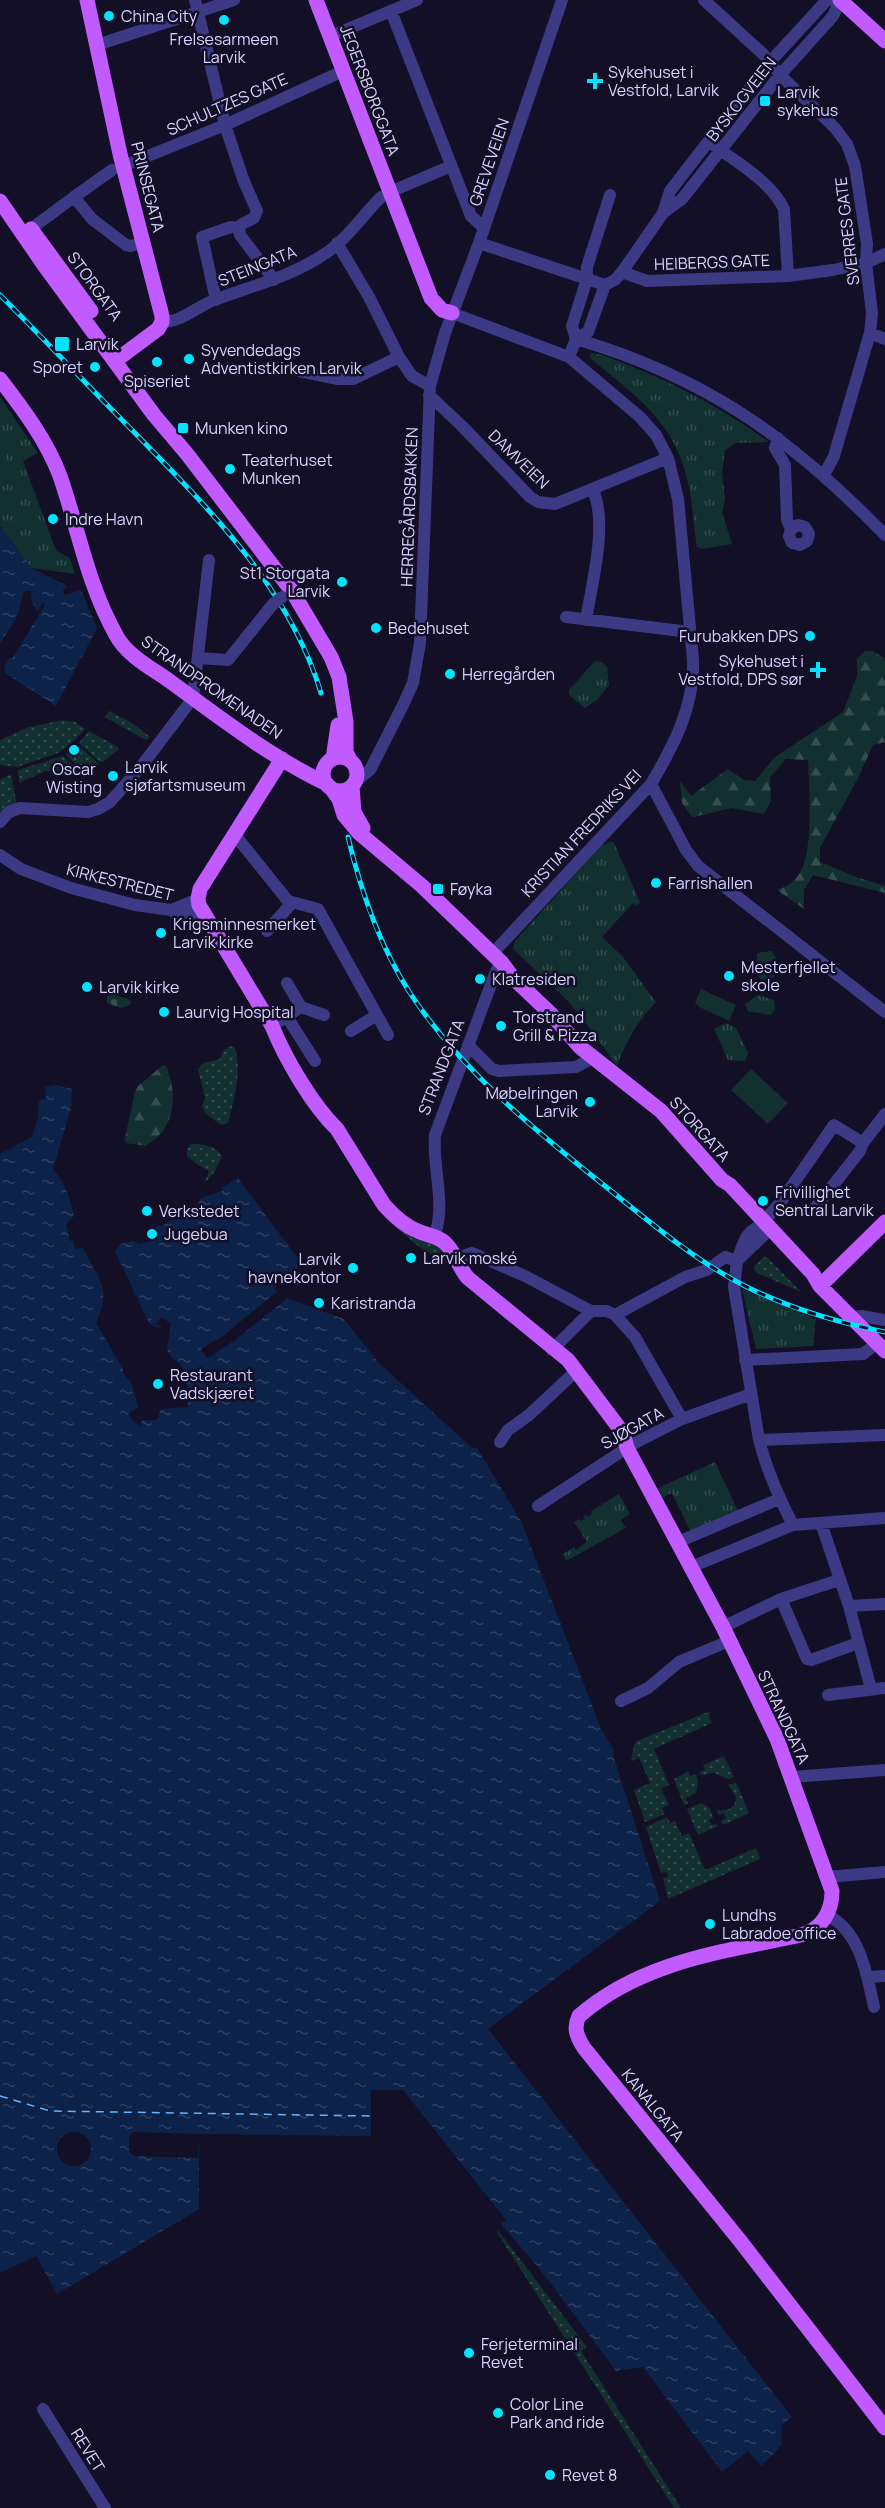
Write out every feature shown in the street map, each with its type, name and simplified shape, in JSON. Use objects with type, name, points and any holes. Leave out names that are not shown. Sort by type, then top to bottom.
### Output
[{"type":"main road","name":"PRINSEGATA","points":[[87,0],[118,168],[143,243],[162,322]]},
{"type":"main road","name":"JEGERSBORGGATA","points":[[316,0],[331,36],[385,195],[434,304],[452,313]]},
{"type":"main road","points":[[838,0],[885,41]]},
{"type":"main road","name":"STORGATA","points":[[0,192],[173,436],[292,591],[331,657],[339,677],[346,722],[346,752],[352,762]]},
{"type":"main road","name":"STORGATA","points":[[0,201],[27,232]]},
{"type":"main road","points":[[119,358],[158,329],[162,322]]},
{"type":"main road","name":"STRANDPROMENADEN","points":[[0,380],[44,442],[59,475],[90,580],[117,638],[142,661],[193,698],[285,760],[329,786]]},
{"type":"main road","name":"STORGATA","points":[[314,627],[337,702],[339,722],[330,761]]},
{"type":"main road","points":[[345,758],[352,762],[357,770],[354,784],[342,791],[329,786],[324,774],[330,761],[345,758]]},
{"type":"main road","points":[[285,760],[200,889],[200,904],[272,1026],[287,1042],[333,1117],[337,1129],[373,1190],[390,1212],[414,1230],[434,1237]]},
{"type":"main road","name":"STRANDPROMENADEN","points":[[285,760],[319,765],[330,761]]},
{"type":"main road","name":"STORGATA","points":[[354,784],[354,812],[375,846]]},
{"type":"main road","name":"STORGATA","points":[[329,786],[339,799],[345,815],[359,832],[422,886],[497,959],[519,972],[564,1015],[588,1046],[594,1058],[613,1076],[661,1112],[722,1180],[730,1185],[762,1227],[808,1279],[820,1286],[881,1347]]},
{"type":"main road","points":[[820,1286],[885,1222]]},
{"type":"main road","name":"STRANDGATA","points":[[434,1237],[444,1242],[457,1258],[462,1271],[468,1278],[552,1350],[560,1353],[573,1374],[623,1433],[627,1448],[726,1634],[777,1739],[827,1877],[832,1899],[827,1915]]},
{"type":"main road","name":"KANALGATA","points":[[827,1915],[823,1923],[806,1934],[681,1961],[642,1976],[618,1987],[592,2005],[579,2016],[576,2030],[584,2049],[741,2242],[885,2428]]},
{"type":"street","points":[[195,0],[225,125],[243,179],[257,211],[254,218],[239,228],[240,235],[274,280]]},
{"type":"street","points":[[97,45],[234,0]]},
{"type":"street","points":[[331,36],[417,0]]},
{"type":"street","name":"GREVEVEIEN","points":[[445,333],[479,243],[562,0]]},
{"type":"street","name":"SVERRES GATE","points":[[704,0],[835,128],[847,144],[855,166],[867,244],[866,262],[871,294],[870,333],[834,456],[824,475]]},
{"type":"street","name":"BYSKOGVEIEN","points":[[622,272],[663,213],[670,191],[770,62],[827,0]]},
{"type":"street","name":"BYSKOGVEIEN","points":[[663,213],[682,199],[780,75],[833,16],[838,0]]},
{"type":"street","points":[[391,11],[471,216],[484,228]]},
{"type":"street","name":"SCHULTZES GATE","points":[[27,232],[118,168],[225,125],[343,71]]},
{"type":"street","points":[[709,141],[768,187],[779,199],[784,209],[788,276]]},
{"type":"street","points":[[385,195],[451,166]]},
{"type":"street","name":"STEINGATA","points":[[162,322],[171,322],[216,300],[274,280],[310,262],[337,243],[385,195]]},
{"type":"street","points":[[569,357],[576,339],[572,326],[587,279],[587,267],[610,195]]},
{"type":"street","points":[[75,197],[92,219],[126,245],[143,243]]},
{"type":"street","points":[[216,300],[202,237],[231,227],[239,228]]},
{"type":"street","name":"DAMVEIEN","points":[[337,243],[369,297],[399,357],[412,376],[530,497],[538,502],[555,504],[668,458]]},
{"type":"street","points":[[479,243],[605,285]]},
{"type":"street","name":"HEIBERGS GATE","points":[[622,272],[647,281],[788,276],[833,270],[866,262],[885,254]]},
{"type":"street","points":[[576,339],[588,332],[605,285],[615,280],[622,272]]},
{"type":"street","name":"KRISTIAN FREDRIKS VEI","points":[[452,313],[569,357],[649,425],[668,458],[678,499],[690,632],[693,681],[691,695],[669,750],[651,784],[497,959]]},
{"type":"street","name":"HERREGÅRDSBAKKEN","points":[[354,784],[370,770],[413,684],[421,633],[429,391],[445,333]]},
{"type":"street","points":[[870,333],[885,339]]},
{"type":"street","points":[[576,339],[644,362],[694,385],[750,418],[824,475],[885,535]]},
{"type":"street","points":[[299,371],[338,379],[353,379],[399,357]]},
{"type":"street","points":[[778,438],[775,448],[785,465],[787,520],[791,529]]},
{"type":"street","points":[[586,620],[598,538],[597,500],[593,490]]},
{"type":"street","points":[[0,822],[9,812],[20,807],[88,812],[98,809],[110,802],[149,755],[193,698],[209,560]]},
{"type":"street","points":[[199,658],[228,660],[280,598]]},
{"type":"street","points":[[566,617],[690,632]]},
{"type":"street","points":[[352,762],[362,766],[375,758]]},
{"type":"street","points":[[651,784],[686,850],[698,866],[885,1012]]},
{"type":"street","points":[[235,835],[291,903],[318,909],[388,1035]]},
{"type":"street","name":"KIRKESTREDET","points":[[0,855],[21,869],[71,888],[135,905],[171,910],[200,904]]},
{"type":"street","points":[[267,931],[291,903]]},
{"type":"street","name":"STRANDGATA","points":[[434,1237],[440,1212],[434,1148],[435,1135],[496,971],[497,959]]},
{"type":"street","points":[[286,983],[301,1007],[324,1015]]},
{"type":"street","points":[[272,1026],[301,1007]]},
{"type":"street","points":[[351,1031],[377,1015]]},
{"type":"street","points":[[286,1017],[315,1061]]},
{"type":"street","points":[[468,1045],[492,1069],[499,1071],[576,1067],[594,1058]]},
{"type":"street","points":[[812,1212],[860,1151],[863,1143],[885,1114]]},
{"type":"street","points":[[793,1526],[779,1499],[759,1440],[745,1360],[736,1267],[747,1234],[762,1227],[834,1125],[863,1143]]},
{"type":"street","points":[[457,1258],[472,1253],[525,1276],[591,1311],[607,1311],[615,1315],[634,1338],[682,1419]]},
{"type":"street","points":[[615,1315],[685,1276],[707,1269],[724,1257],[736,1267]]},
{"type":"street","points":[[552,1350],[591,1311]]},
{"type":"street","points":[[852,1317],[862,1316],[885,1320]]},
{"type":"street","points":[[745,1360],[863,1354],[881,1347]]},
{"type":"street","points":[[500,1442],[508,1430],[529,1415],[573,1374]]},
{"type":"street","name":"SJØGATA","points":[[538,1506],[627,1448],[682,1419],[751,1394]]},
{"type":"street","points":[[759,1440],[885,1435]]},
{"type":"street","points":[[678,1542],[779,1499]]},
{"type":"street","points":[[691,1567],[793,1526],[885,1518]]},
{"type":"street","points":[[821,1523],[849,1606],[871,1689]]},
{"type":"street","points":[[621,1701],[648,1688],[679,1662],[781,1599],[839,1580]]},
{"type":"street","points":[[781,1599],[807,1659],[811,1660],[858,1643]]},
{"type":"street","points":[[849,1606],[885,1604]]},
{"type":"street","points":[[828,1695],[885,1688]]},
{"type":"street","points":[[792,1777],[885,1770]]},
{"type":"street","points":[[827,1877],[885,1872]]},
{"type":"street","points":[[827,1915],[840,1921],[850,1933],[867,1977],[874,2007]]},
{"type":"street","points":[[867,1977],[885,1976]]},
{"type":"street","name":"REVET","points":[[43,2409],[105,2508]]},
{"type":"green space","points":[[590,354],[623,363],[690,393],[769,442],[736,443],[725,450],[722,472],[725,498],[722,513],[732,544],[702,549],[697,547],[688,483],[674,443],[652,412],[591,359]]},
{"type":"green space","points":[[0,397],[38,453],[23,461],[54,545],[57,551],[70,558],[75,574],[31,568],[0,526]]},
{"type":"green space","points":[[0,450],[18,474],[0,487]]},
{"type":"green space","points":[[865,651],[873,651],[885,659],[885,742],[873,745],[820,848],[820,862],[885,886],[885,893],[813,875],[804,890],[804,909],[777,890],[795,879],[803,867],[810,821],[808,760],[786,759],[770,777],[771,801],[764,814],[731,808],[691,816],[682,803],[680,781],[691,796],[728,769],[744,780],[755,781],[775,757],[843,712],[857,676],[857,659]]},
{"type":"green space","points":[[595,661],[602,662],[607,667],[609,685],[597,700],[585,708],[569,695],[569,690]]},
{"type":"green space","points":[[109,711],[135,725],[150,737],[147,740],[144,739],[108,719],[105,717]]},
{"type":"green space","points":[[64,720],[75,722],[85,729],[58,753],[17,767],[0,765],[0,740],[29,727]]},
{"type":"green space","points":[[89,731],[119,749],[100,762],[79,743]]},
{"type":"green space","points":[[81,748],[99,764],[92,778],[66,755],[68,752],[73,757]]},
{"type":"green space","points":[[63,756],[78,770],[45,771],[19,783],[18,770]]},
{"type":"green space","points":[[11,774],[17,805],[0,813],[0,780]]},
{"type":"green space","points":[[613,841],[640,902],[637,906],[633,903],[602,937],[623,957],[656,1002],[633,1032],[617,1066],[565,998],[513,949],[515,941],[601,846]]},
{"type":"green space","points":[[772,951],[781,969],[766,985],[758,976],[757,953]]},
{"type":"green space","points":[[701,989],[736,1005],[729,1021],[695,1003]]},
{"type":"green space","points":[[111,994],[128,999],[131,1002],[130,1005],[121,1008],[107,1003],[107,996]]},
{"type":"green space","points":[[758,995],[774,1000],[775,1010],[771,1015],[748,1011],[745,1004]]},
{"type":"green space","points":[[726,1023],[736,1028],[748,1053],[745,1061],[728,1060],[714,1029]]},
{"type":"green space","points":[[230,1046],[235,1048],[237,1057],[236,1086],[228,1123],[221,1125],[206,1114],[202,1106],[205,1098],[198,1069],[204,1063],[220,1059],[224,1050]]},
{"type":"green space","points":[[163,1065],[166,1066],[170,1077],[173,1100],[168,1122],[163,1131],[145,1146],[126,1143],[125,1138],[135,1092],[138,1086]]},
{"type":"green space","points":[[751,1069],[788,1103],[768,1124],[731,1090]]},
{"type":"green space","points":[[191,1144],[216,1149],[222,1156],[215,1171],[204,1184],[209,1171],[187,1156],[187,1149]]},
{"type":"green space","points":[[393,1225],[444,1248],[452,1266],[418,1246]]},
{"type":"green space","points":[[764,1257],[768,1258],[801,1292],[755,1272],[754,1266]]},
{"type":"green space","points":[[742,1289],[816,1319],[813,1346],[756,1349]]},
{"type":"green space","points":[[715,1462],[739,1513],[691,1532],[672,1493],[661,1498],[656,1489]]},
{"type":"green space","points":[[619,1494],[630,1514],[621,1520],[626,1528],[566,1561],[563,1554],[574,1547],[576,1550],[587,1542],[574,1522],[585,1519],[583,1516],[588,1517],[592,1514],[591,1511]]},
{"type":"green space","points":[[710,1711],[709,1718],[712,1723],[654,1749],[669,1785],[661,1789],[669,1805],[662,1808],[665,1814],[645,1822],[634,1790],[650,1783],[639,1758],[631,1761],[635,1742]]},
{"type":"green space","points":[[724,1756],[734,1777],[729,1779],[714,1773],[701,1775],[700,1772],[705,1770],[703,1765]]},
{"type":"green space","points":[[688,1771],[690,1776],[696,1774],[698,1781],[696,1793],[686,1798],[688,1803],[684,1805],[674,1779]]},
{"type":"green space","points":[[736,1782],[749,1813],[723,1825],[721,1821],[726,1818],[724,1813],[719,1815],[717,1810],[733,1807],[736,1797],[729,1785]]},
{"type":"green space","points":[[701,1803],[710,1808],[713,1818],[709,1820],[712,1825],[717,1824],[718,1826],[698,1835],[687,1809]]},
{"type":"green space","points":[[667,1817],[670,1823],[675,1821],[682,1836],[689,1833],[705,1870],[756,1848],[760,1859],[668,1899],[663,1878],[668,1877],[667,1872],[661,1873],[646,1827]]},
{"type":"green space","points":[[497,2229],[587,2347],[581,2351],[681,2508],[674,2508],[498,2234]]},
{"type":"water","points":[[0,526],[31,568],[66,585],[67,588],[63,590],[64,595],[81,590],[97,628],[56,706],[6,674],[4,667],[9,658],[12,659],[45,605],[43,603],[38,611],[32,603],[31,591],[24,591],[18,615],[0,644]]},
{"type":"water","points":[[55,1085],[72,1089],[71,1108],[53,1169],[64,1185],[74,1216],[66,1224],[70,1241],[73,1241],[75,1249],[83,1248],[102,1285],[103,1301],[96,1323],[132,1385],[138,1408],[128,1414],[133,1421],[140,1426],[142,1420],[156,1420],[160,1409],[188,1407],[188,1388],[182,1366],[172,1358],[167,1350],[171,1324],[161,1318],[156,1324],[162,1327],[155,1327],[149,1323],[115,1251],[121,1244],[133,1241],[141,1244],[157,1238],[156,1235],[159,1234],[155,1226],[161,1226],[197,1206],[201,1198],[223,1191],[222,1188],[238,1178],[302,1264],[274,1288],[277,1292],[223,1336],[201,1349],[207,1358],[235,1340],[287,1298],[344,1319],[378,1362],[472,1448],[477,1448],[521,1521],[602,1731],[614,1750],[613,1755],[660,1901],[488,2029],[792,2417],[781,2426],[782,2445],[761,2466],[748,2451],[722,2472],[643,2367],[616,2371],[539,2268],[501,2224],[506,2220],[403,2090],[371,2090],[371,2136],[199,2134],[199,2209],[57,2294],[36,2256],[0,2273],[0,1154],[32,1137],[38,1118],[39,1101],[46,1098],[45,1087]]},
{"type":"pier","points":[[277,1292],[280,1294],[225,1339],[205,1350],[208,1354],[233,1338],[284,1297],[287,1298],[235,1340],[208,1358],[201,1349],[223,1336]]},
{"type":"pier","points":[[74,2132],[86,2137],[91,2149],[86,2161],[74,2166],[62,2161],[57,2149],[62,2137]]},
{"type":"pier","points":[[133,2132],[199,2134],[198,2158],[134,2156],[129,2152],[129,2137]]},
{"type":"ferry route","points":[[0,2096],[50,2111],[371,2116]]},
{"type":"railway","points":[[0,295],[190,490],[244,552],[268,584],[289,618],[307,655],[321,693]]},
{"type":"railway","points":[[348,837],[372,918],[389,956],[410,993],[453,1049],[528,1123],[658,1228],[725,1275],[760,1293],[795,1307],[830,1319],[885,1332]]},
{"type":"place","name":"China City","points":[[109,16]]},
{"type":"place","name":"Frelsesarmeen Larvik","points":[[224,20]]},
{"type":"place","name":"Sykehuset i Vestfold, Larvik","points":[[595,81]]},
{"type":"place","name":"Larvik sykehus","points":[[765,101]]},
{"type":"place","name":"Larvik","points":[[62,344]]},
{"type":"place","name":"Syvendedags Adventistkirken Larvik","points":[[189,359]]},
{"type":"place","name":"Spiseriet","points":[[157,362]]},
{"type":"place","name":"Sporet","points":[[95,367]]},
{"type":"place","name":"Munken kino","points":[[183,428]]},
{"type":"place","name":"Teaterhuset Munken","points":[[230,469]]},
{"type":"place","name":"Indre Havn","points":[[53,519]]},
{"type":"place","name":"St1 Storgata Larvik","points":[[342,582]]},
{"type":"place","name":"Bedehuset","points":[[376,628]]},
{"type":"place","name":"Furubakken DPS","points":[[810,636]]},
{"type":"place","name":"Sykehuset i Vestfold, DPS sør","points":[[818,670]]},
{"type":"place","name":"Herregården","points":[[450,674]]},
{"type":"place","name":"Oscar Wisting","points":[[74,750]]},
{"type":"place","name":"Larvik sjøfartsmuseum","points":[[113,776]]},
{"type":"place","name":"Farrishallen","points":[[656,883]]},
{"type":"place","name":"Føyka","points":[[438,889]]},
{"type":"place","name":"Krigsminnesmerket Larvik kirke","points":[[161,933]]},
{"type":"place","name":"Mesterfjellet skole","points":[[729,976]]},
{"type":"place","name":"Klatresiden","points":[[480,979]]},
{"type":"place","name":"Larvik kirke","points":[[87,987]]},
{"type":"place","name":"Laurvig Hospital","points":[[164,1012]]},
{"type":"place","name":"Torstrand Grill & Pizza","points":[[501,1026]]},
{"type":"place","name":"Møbelringen Larvik","points":[[590,1102]]},
{"type":"place","name":"Frivillighet Sentral Larvik","points":[[763,1201]]},
{"type":"place","name":"Verkstedet","points":[[147,1211]]},
{"type":"place","name":"Jugebua","points":[[152,1234]]},
{"type":"place","name":"Larvik moské","points":[[411,1258]]},
{"type":"place","name":"Larvik havnekontor","points":[[353,1268]]},
{"type":"place","name":"Karistranda","points":[[319,1303]]},
{"type":"place","name":"Restaurant Vadskjæret","points":[[158,1384]]},
{"type":"place","name":"Lundhs Labradoe office","points":[[710,1924]]},
{"type":"place","name":"Ferjeterminal Revet","points":[[469,2353]]},
{"type":"place","name":"Color Line Park and ride","points":[[498,2413]]},
{"type":"place","name":"Revet 8","points":[[550,2475]]}]
